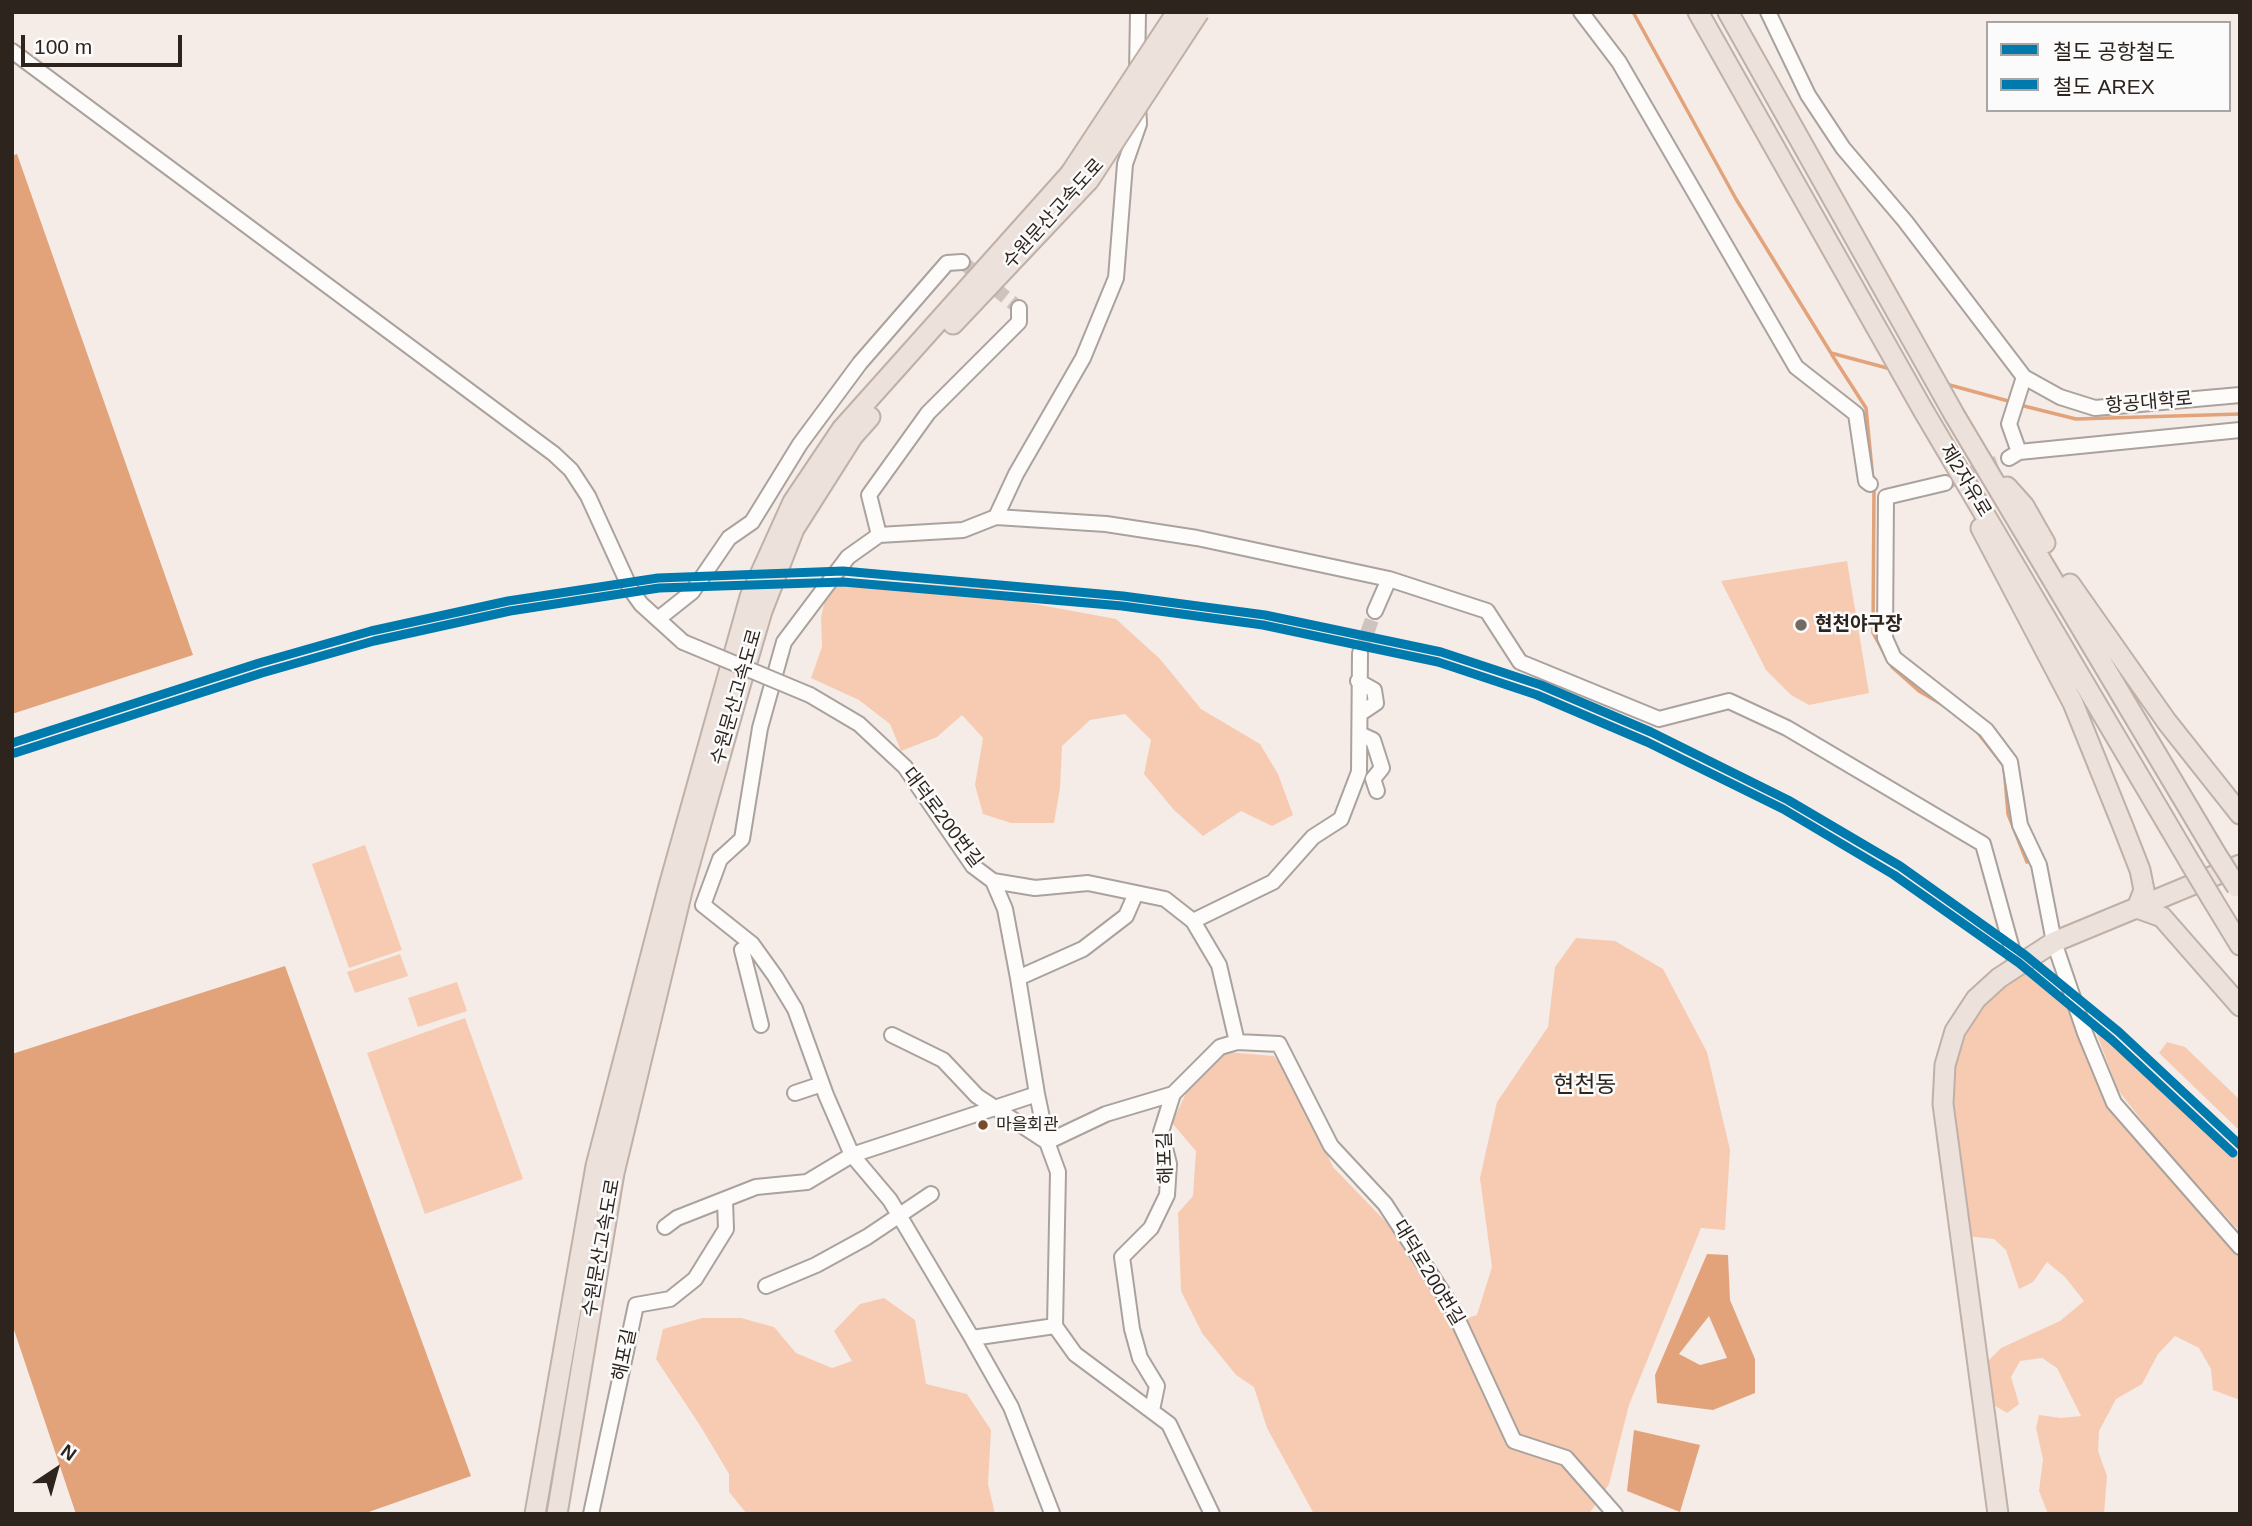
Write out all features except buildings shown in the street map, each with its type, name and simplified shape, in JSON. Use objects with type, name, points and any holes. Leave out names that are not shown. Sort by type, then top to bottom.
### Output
[{"type":"highway","name":"수원문산고속도로","points":[[535,1514],[596,1166],[672,873],[750,597],[793,502],[842,429],[1070,174],[1177,12]]},
{"type":"highway","name":"수원문산고속도로","points":[[557,1514],[614,1173],[686,877],[762,611],[790,541],[853,436],[1089,180],[1199,12]]},
{"type":"highway","name":"제2자유로","points":[[1698,12],[1952,460],[2240,945]]},
{"type":"highway","name":"제2자유로","points":[[1728,12],[1975,451],[2239,890]]},
{"type":"highway","points":[[1975,451],[2024,506],[2109,644],[2240,814]]},
{"type":"highway","points":[[1952,460],[1992,554],[2073,703],[2140,870],[2144,890],[2137,908]]},
{"type":"highway","points":[[1998,1514],[1943,1104],[1945,1065],[1955,1031],[1976,999],[2054,942],[2240,865]]},
{"type":"highway","points":[[2137,908],[2162,917],[2240,1006]]},
{"type":"street","points":[[996,517],[1016,474],[1083,358],[1116,278],[1125,164],[1139,124],[1138,12]]},
{"type":"street","points":[[1581,12],[1619,62],[1796,367],[1856,414],[1866,481],[1870,484]]},
{"type":"street","points":[[1768,12],[1808,95],[1843,148],[1905,221],[2021,384]]},
{"type":"street","name":"대덕로200번길","points":[[12,51],[554,454],[571,470],[589,496],[631,590],[658,619],[683,642],[810,695],[859,724],[905,766],[973,866],[993,881],[1035,888],[1088,883],[1165,900],[1193,921],[1219,965],[1237,1042],[1279,1044],[1331,1146],[1385,1204],[1452,1307],[1514,1441],[1566,1458],[1615,1514]]},
{"type":"street","points":[[658,619],[692,592],[729,538],[752,522],[800,444],[860,363],[947,263],[962,262]]},
{"type":"street","points":[[879,535],[869,495],[928,413],[1019,322],[1019,308]]},
{"type":"street","name":"항공대학로","points":[[2240,395],[2095,408],[2021,384],[2008,424],[2014,455],[2240,430]]},
{"type":"street","points":[[1945,483],[1886,497],[1885,638],[1894,658],[1986,730],[2010,762],[2020,825],[2039,865],[2054,942],[2084,1032],[2114,1103],[2240,1247]]},
{"type":"street","points":[[1052,1513],[1012,1408],[900,1218],[852,1155],[821,1084],[795,1009],[752,944],[703,905],[720,859],[742,839],[760,728],[784,642],[848,557],[879,535],[963,530],[996,517],[1106,524],[1197,538],[1389,579],[1487,611],[1520,662],[1659,719],[1729,701],[1787,728],[1983,844],[2017,967]]},
{"type":"street","points":[[1375,611],[1389,579]]},
{"type":"street","points":[[1193,921],[1273,882],[1313,837],[1340,819],[1359,772],[1362,735],[1358,681],[1360,653]]},
{"type":"street","points":[[1362,735],[1373,740],[1382,768],[1373,779],[1377,791]]},
{"type":"street","points":[[993,881],[1004,909],[1037,1094],[1047,1142],[1058,1172],[1055,1326],[1075,1354],[1169,1424],[1212,1514]]},
{"type":"street","points":[[1018,978],[1083,948],[1126,916],[1136,893]]},
{"type":"street","points":[[752,944],[742,950],[761,1025]]},
{"type":"street","points":[[892,1035],[943,1060],[977,1096],[1047,1142]]},
{"type":"street","points":[[1047,1142],[1106,1114],[1173,1094],[1220,1046],[1237,1042]]},
{"type":"street","points":[[795,1093],[821,1084]]},
{"type":"street","points":[[665,1227],[677,1219],[756,1187],[807,1182],[852,1155],[1037,1094]]},
{"type":"street","name":"해포길","points":[[1152,1410],[1157,1385],[1140,1358],[1132,1329],[1122,1257],[1151,1228],[1167,1195],[1169,1164],[1161,1132],[1173,1094]]},
{"type":"street","points":[[766,1286],[816,1265],[900,1218],[931,1194]]},
{"type":"street","name":"해포길","points":[[591,1514],[636,1305],[670,1299],[695,1279],[726,1229],[725,1201]]},
{"type":"street","points":[[972,1338],[1055,1326]]},
{"type":"shaded area","points":[[17,154],[193,655],[12,714],[12,156]]},
{"type":"shaded area","name":"현천야구장","points":[[1847,561],[1869,693],[1809,705],[1791,695],[1766,670],[1721,581]]},
{"type":"shaded area","points":[[830,578],[987,588],[1013,600],[1116,619],[1160,659],[1201,709],[1260,744],[1278,774],[1293,815],[1272,826],[1241,811],[1203,836],[1174,810],[1144,774],[1151,740],[1125,714],[1090,720],[1062,746],[1060,788],[1054,823],[1011,823],[983,814],[975,785],[983,738],[962,715],[937,737],[901,751],[890,724],[859,700],[811,678],[822,647],[821,617]]},
{"type":"shaded area","points":[[365,845],[402,950],[349,968],[312,864]]},
{"type":"shaded area","points":[[1576,938],[1615,941],[1663,969],[1707,1052],[1730,1150],[1725,1230],[1701,1228],[1629,1405],[1609,1484],[1589,1514],[1314,1514],[1267,1428],[1254,1387],[1236,1375],[1202,1333],[1181,1291],[1178,1213],[1193,1196],[1196,1151],[1172,1123],[1194,1076],[1226,1052],[1274,1056],[1299,1092],[1333,1167],[1386,1222],[1451,1323],[1477,1315],[1492,1267],[1480,1178],[1497,1102],[1548,1027],[1555,967]]},
{"type":"shaded area","points":[[400,954],[408,976],[355,993],[347,972]]},
{"type":"shaded area","points":[[285,966],[471,1476],[363,1514],[76,1514],[12,1324],[12,1054]]},
{"type":"shaded area","points":[[2025,968],[2082,1012],[2088,1045],[2140,1138],[2240,1255],[2240,1400],[2213,1390],[2211,1369],[2199,1348],[2175,1336],[2158,1354],[2142,1384],[2116,1399],[2099,1431],[2098,1451],[2107,1476],[2104,1514],[2048,1514],[2039,1491],[2043,1459],[2036,1428],[2039,1415],[2061,1418],[2081,1416],[2057,1368],[2042,1358],[2020,1361],[2011,1377],[2019,1404],[2007,1413],[1992,1404],[1988,1361],[2001,1348],[2060,1321],[2084,1301],[2065,1277],[2047,1262],[2033,1282],[2019,1289],[2006,1250],[1994,1239],[1966,1236],[1949,1079],[1954,1056],[1981,999]]},
{"type":"shaded area","points":[[457,982],[467,1011],[418,1027],[408,998]]},
{"type":"shaded area","points":[[465,1018],[523,1179],[425,1214],[367,1053]]},
{"type":"shaded area","points":[[2091,1019],[2150,1070],[2240,1157],[2240,1232],[2164,1149],[2118,1090]]},
{"type":"shaded area","points":[[2167,1042],[2185,1047],[2240,1100],[2240,1131],[2159,1053]]},
{"type":"shaded area","points":[[1707,1254],[1728,1255],[1730,1300],[1755,1359],[1755,1393],[1713,1410],[1657,1403],[1655,1375]],"holes":[[[1709,1316],[1727,1358],[1700,1365],[1679,1354]]]},
{"type":"shaded area","points":[[884,1298],[915,1320],[926,1384],[967,1394],[991,1430],[988,1484],[995,1514],[747,1514],[729,1492],[729,1474],[656,1359],[663,1329],[702,1318],[741,1318],[774,1327],[796,1353],[832,1368],[852,1361],[834,1331],[860,1304]]},
{"type":"shaded area","points":[[1634,1430],[1700,1445],[1680,1512],[1627,1491]]},
{"type":"waterway","points":[[1633,12],[1736,199],[1831,353],[1891,369]]},
{"type":"waterway","points":[[1832,355],[1866,408],[1873,480]]},
{"type":"waterway","points":[[1946,384],[2012,402]]},
{"type":"waterway","points":[[2020,405],[2076,419],[2240,414]]},
{"type":"waterway","points":[[1874,488],[1873,633],[1892,667],[1919,691],[1943,705]]},
{"type":"waterway","points":[[1974,728],[2004,766],[2008,814],[2027,862]]},
{"type":"tunnel","points":[[962,262],[1019,308]]},
{"type":"tunnel","points":[[1945,483],[2009,458]]},
{"type":"tunnel","points":[[1360,653],[1375,611]]},
{"type":"rail line","name":"공항철도","points":[[12,743],[259,663],[371,631],[508,601],[658,578],[843,571],[1123,596],[1265,615],[1441,652],[1541,685],[1651,732],[1788,800],[1900,866],[2025,955],[2119,1032],[2240,1145]]},
{"type":"rail line","name":"AREX","points":[[15,753],[262,673],[374,641],[510,611],[659,588],[843,582],[1122,606],[1263,625],[1438,662],[1537,695],[1647,742],[1783,809],[1894,875],[2019,963],[2112,1040],[2233,1153]]},
{"type":"place","name":"현천야구장","points":[[1801,625]]},
{"type":"place","name":"마을회관","points":[[983,1125]]},
{"type":"district","name":"현천동","points":[[1585,1086]]}]
